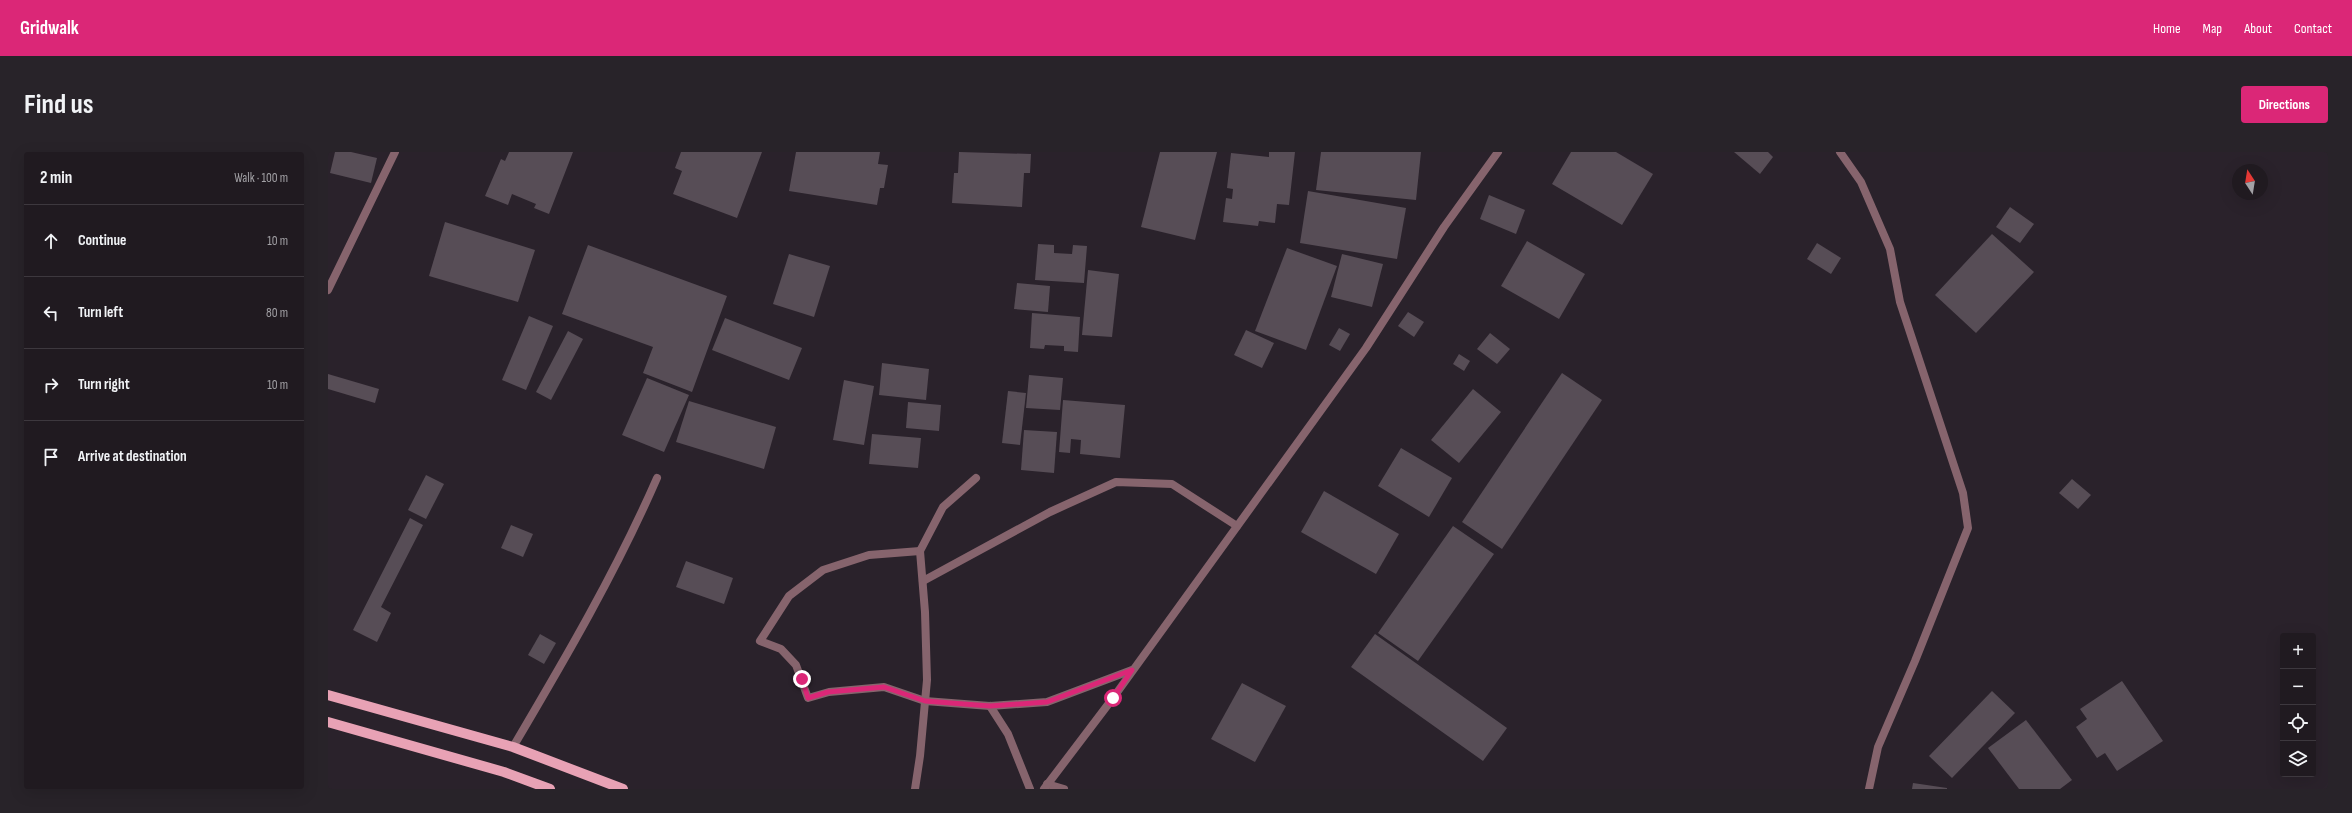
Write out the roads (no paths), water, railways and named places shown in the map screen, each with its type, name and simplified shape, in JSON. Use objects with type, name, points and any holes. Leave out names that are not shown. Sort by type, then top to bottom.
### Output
[{"type":"main road","points":[[328,695],[513,747],[623,789]]},
{"type":"main road","points":[[328,722],[504,772],[550,789]]},
{"type":"street","points":[[328,290],[395,152]]},
{"type":"street","points":[[1064,789],[1046,786],[1366,348],[1444,227],[1498,152]]},
{"type":"street","points":[[1840,152],[1860,182],[1890,249],[1900,302],[1964,493],[1968,528],[1915,661],[1878,747],[1869,789]]},
{"type":"street","points":[[513,747],[575,642],[635,528],[657,478]]},
{"type":"street","points":[[915,789],[920,756],[927,680],[923,582],[920,551],[943,507],[976,478]]},
{"type":"street","points":[[923,582],[1050,512],[1116,482],[1172,484],[1237,526]]},
{"type":"street","points":[[920,551],[869,555],[823,570],[789,596],[760,641],[781,649],[796,665],[808,698],[828,692],[884,687],[925,701],[990,706],[1047,702],[1132,670]]},
{"type":"street","points":[[990,706],[1008,734],[1030,789]]}]
